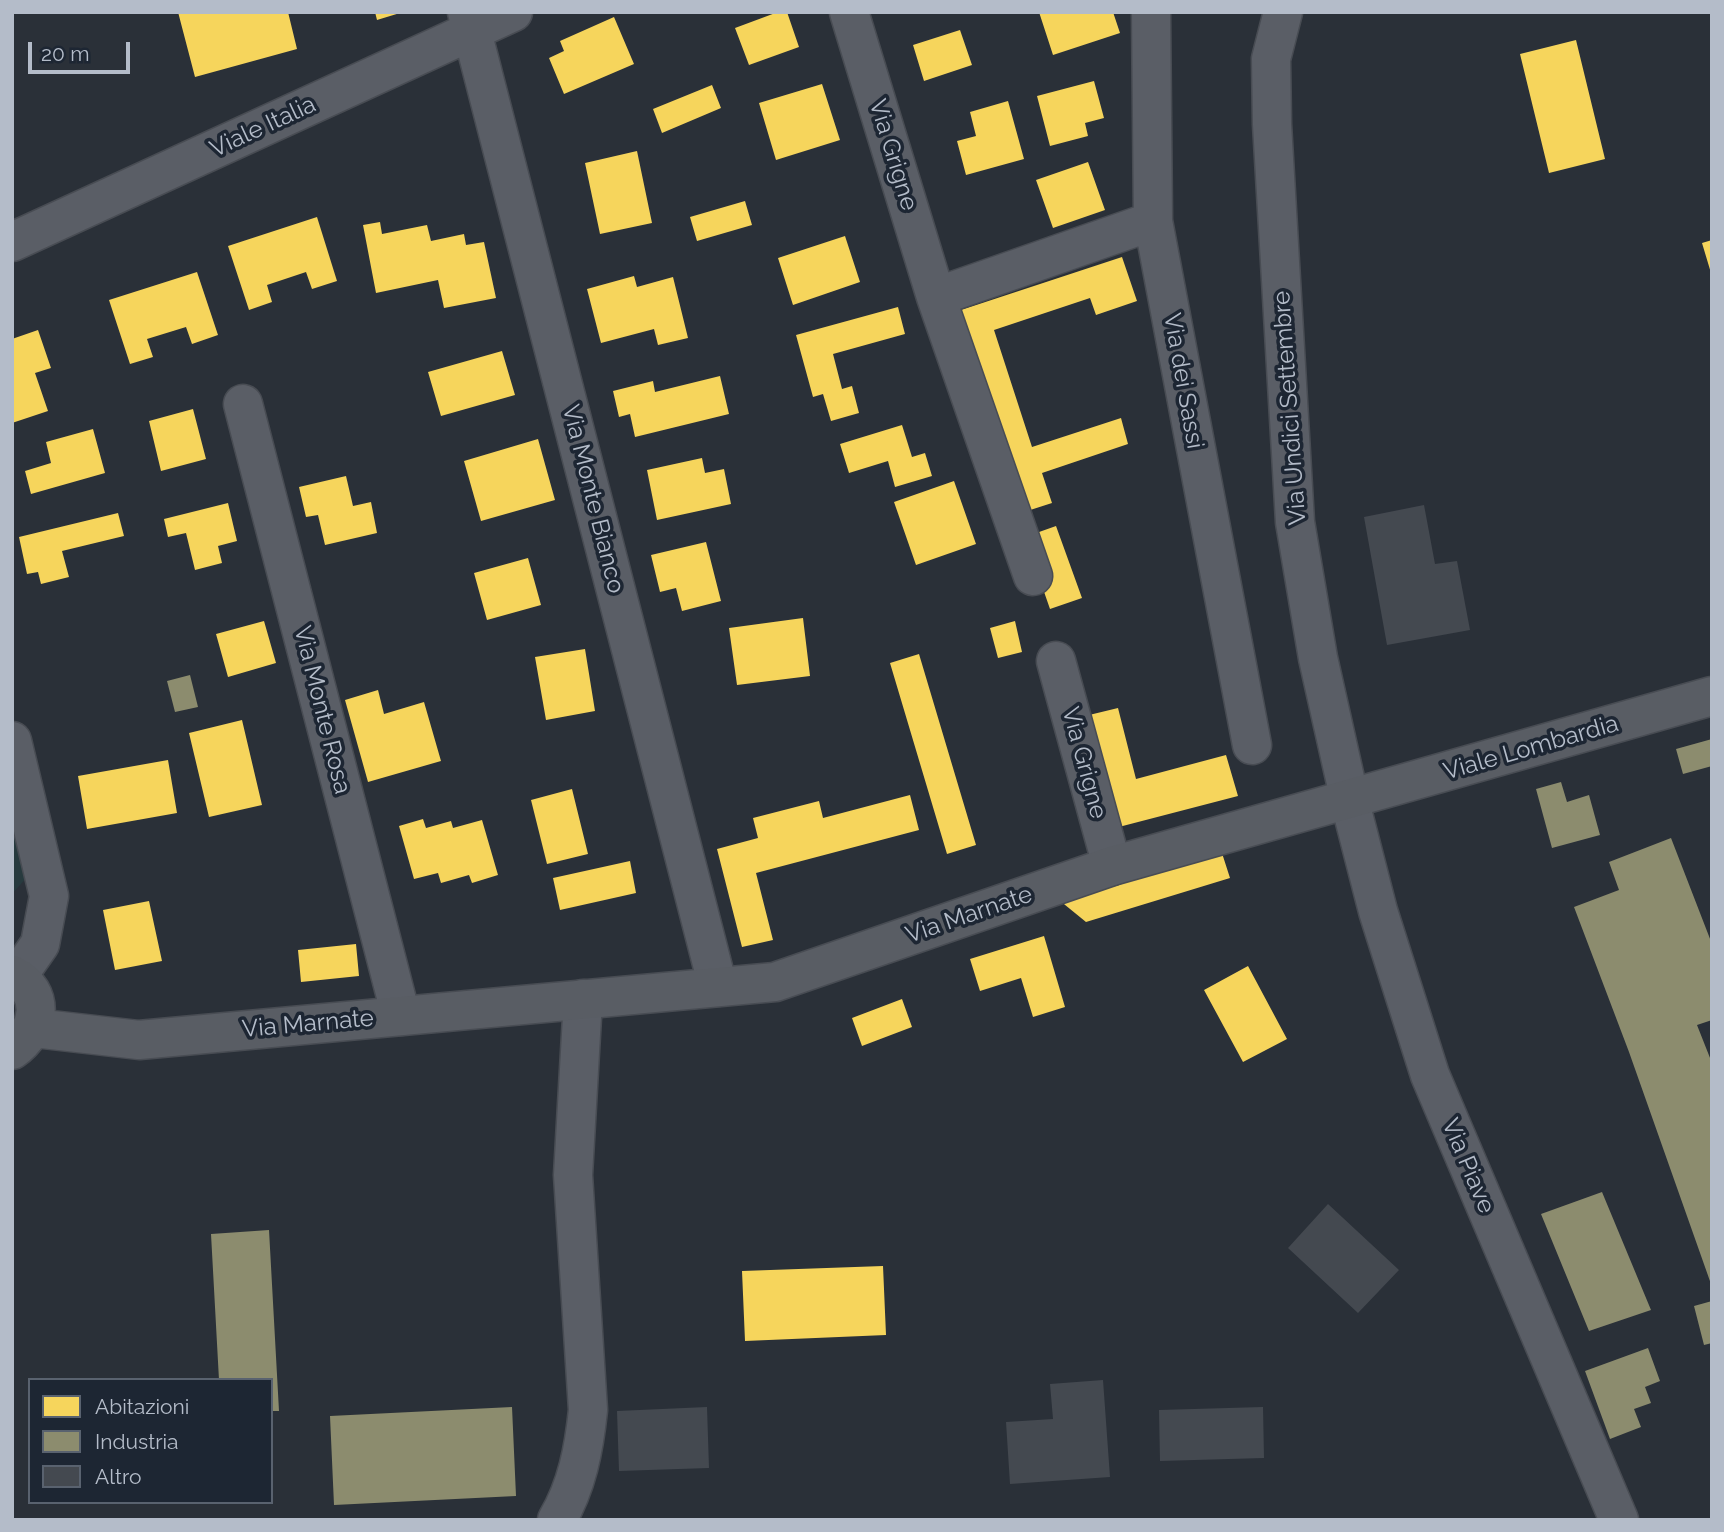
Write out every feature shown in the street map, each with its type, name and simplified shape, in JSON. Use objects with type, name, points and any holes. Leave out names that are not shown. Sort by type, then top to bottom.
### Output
[{"type":"street","name":"Viale Italia","points":[[12,242],[470,22],[513,12]]},
{"type":"street","name":"Via Grigne","points":[[849,12],[936,297],[1033,576]]},
{"type":"street","name":"Via dei Sassi","points":[[1150,12],[1153,221],[1252,746]]},
{"type":"street","name":"Via Undici Settembre","points":[[1283,12],[1271,59],[1272,124],[1295,522],[1318,658],[1350,800]]},
{"type":"street","name":"Via Monte Bianco","points":[[470,22],[718,987]]},
{"type":"street","points":[[936,297],[1153,221]]},
{"type":"street","name":"Via Monte Rosa","points":[[243,404],[401,1016]]},
{"type":"street","name":"Via Grigne","points":[[1056,661],[1112,866]]},
{"type":"street","name":"Viale Lombardia","points":[[1350,800],[1712,695]]},
{"type":"street","points":[[12,740],[49,896],[40,944],[15,976]]},
{"type":"street","name":"Via Marnate","points":[[15,976],[34,996],[37,1014],[23,1039],[139,1040],[775,982],[1112,866],[1350,800]]},
{"type":"street","name":"Via Piave","points":[[1350,800],[1378,912],[1430,1075],[1619,1520]]},
{"type":"street","points":[[557,1520],[576,1479],[585,1446],[588,1410],[573,1175],[583,999]]},
{"type":"green space","points":[[12,807],[29,875],[12,894]]},
{"type":"building: Abitazioni","points":[[178,12],[288,12],[297,49],[195,77]]},
{"type":"building: Abitazioni","points":[[375,12],[400,12],[400,13],[377,20]]},
{"type":"building: Abitazioni","points":[[778,12],[787,12],[799,47],[749,65],[735,28]]},
{"type":"building: Abitazioni","points":[[1039,12],[1113,12],[1120,33],[1053,55]]},
{"type":"building: Abitazioni","points":[[614,17],[634,64],[564,94],[549,58],[564,51],[560,41]]},
{"type":"building: Abitazioni","points":[[960,30],[972,65],[924,81],[913,45]]},
{"type":"building: Abitazioni","points":[[1576,40],[1605,159],[1549,173],[1520,54]]},
{"type":"building: Abitazioni","points":[[1094,81],[1104,118],[1085,123],[1088,136],[1050,146],[1037,96]]},
{"type":"building: Abitazioni","points":[[822,84],[840,140],[776,160],[759,103]]},
{"type":"building: Abitazioni","points":[[712,85],[721,108],[662,133],[653,109]]},
{"type":"building: Abitazioni","points":[[1008,101],[1024,159],[966,175],[957,141],[976,136],[970,112]]},
{"type":"building: Abitazioni","points":[[637,151],[652,223],[600,234],[585,163]]},
{"type":"building: Abitazioni","points":[[1088,162],[1105,210],[1053,228],[1036,180]]},
{"type":"building: Abitazioni","points":[[745,201],[752,225],[697,241],[690,217]]},
{"type":"building: Abitazioni","points":[[317,217],[337,281],[312,289],[306,272],[267,285],[272,302],[249,310],[228,246]]},
{"type":"building: Abitazioni","points":[[380,222],[382,234],[427,225],[431,241],[464,234],[466,245],[484,242],[496,298],[444,308],[438,280],[376,293],[363,225]]},
{"type":"building: Abitazioni","points":[[845,236],[860,282],[793,305],[778,258]]},
{"type":"building: Abitazioni","points":[[1712,240],[1712,273],[1711,273],[1702,243]]},
{"type":"building: Abitazioni","points":[[1122,257],[1137,301],[1096,315],[1090,298],[994,330],[1032,447],[1121,418],[1128,444],[1042,473],[1052,503],[1024,512],[958,311]]},
{"type":"building: Abitazioni","points":[[197,272],[218,335],[192,344],[186,327],[147,339],[153,357],[130,364],[109,300]]},
{"type":"building: Abitazioni","points":[[634,276],[637,287],[673,277],[688,338],[658,345],[654,329],[601,343],[587,289]]},
{"type":"building: Abitazioni","points":[[898,307],[905,334],[833,354],[842,389],[852,386],[859,413],[831,421],[823,394],[813,397],[796,335]]},
{"type":"building: Abitazioni","points":[[38,330],[51,368],[35,373],[48,411],[12,423],[12,339]]},
{"type":"building: Abitazioni","points":[[502,351],[515,395],[441,416],[428,372]]},
{"type":"building: Abitazioni","points":[[720,376],[729,414],[635,437],[630,414],[619,417],[613,391],[653,381],[655,392]]},
{"type":"building: Abitazioni","points":[[193,409],[206,459],[161,471],[149,421]]},
{"type":"building: Abitazioni","points":[[902,425],[912,457],[925,453],[932,476],[895,487],[888,461],[849,473],[840,444]]},
{"type":"building: Abitazioni","points":[[93,429],[105,473],[31,494],[25,471],[51,463],[46,442]]},
{"type":"building: Abitazioni","points":[[538,439],[555,500],[481,521],[464,461]]},
{"type":"building: Abitazioni","points":[[702,458],[705,473],[724,469],[731,504],[657,520],[647,470]]},
{"type":"building: Abitazioni","points":[[346,476],[353,506],[371,502],[377,533],[325,545],[318,515],[306,517],[299,487]]},
{"type":"building: Abitazioni","points":[[954,481],[976,544],[916,565],[894,502]]},
{"type":"building: Abitazioni","points":[[228,503],[237,541],[218,546],[222,563],[195,570],[186,533],[168,537],[164,519]]},
{"type":"building: Abitazioni","points":[[118,513],[124,536],[62,551],[69,577],[41,584],[38,572],[27,574],[19,537]]},
{"type":"building: Abitazioni","points":[[1056,526],[1082,598],[1050,609],[1025,537]]},
{"type":"building: Abitazioni","points":[[706,542],[721,601],[682,611],[676,588],[660,592],[651,555]]},
{"type":"building: Abitazioni","points":[[528,558],[541,605],[487,620],[474,573]]},
{"type":"building: Abitazioni","points":[[803,618],[810,676],[737,685],[729,628]]},
{"type":"building: Abitazioni","points":[[264,621],[276,663],[228,677],[216,634]]},
{"type":"building: Abitazioni","points":[[1015,621],[1022,652],[998,658],[990,628]]},
{"type":"building: Abitazioni","points":[[585,649],[595,711],[546,720],[535,657]]},
{"type":"building: Abitazioni","points":[[919,654],[976,845],[947,854],[890,663]]},
{"type":"building: Abitazioni","points":[[378,690],[384,714],[424,702],[441,761],[368,782],[345,700]]},
{"type":"building: Abitazioni","points":[[1118,708],[1136,779],[1226,755],[1238,796],[1115,828],[1085,716]]},
{"type":"building: Abitazioni","points":[[242,720],[262,805],[209,817],[189,733]]},
{"type":"building: Abitazioni","points":[[168,760],[177,813],[87,829],[78,776]]},
{"type":"building: Abitazioni","points":[[572,789],[588,854],[547,864],[531,800]]},
{"type":"building: Abitazioni","points":[[910,795],[919,830],[756,873],[773,940],[742,947],[717,849],[758,838],[753,818],[819,801],[823,818]]},
{"type":"building: Abitazioni","points":[[423,819],[426,828],[451,821],[453,828],[482,820],[498,875],[472,883],[469,875],[441,883],[438,873],[414,879],[399,826]]},
{"type":"building: Abitazioni","points":[[1221,850],[1230,878],[1086,922],[1059,900]]},
{"type":"building: Abitazioni","points":[[630,861],[636,893],[560,910],[553,878]]},
{"type":"building: Abitazioni","points":[[149,901],[162,961],[115,970],[103,910]]},
{"type":"building: Abitazioni","points":[[1044,936],[1065,1007],[1033,1017],[1021,978],[980,991],[970,959]]},
{"type":"building: Abitazioni","points":[[356,944],[359,976],[301,982],[298,950]]},
{"type":"building: Abitazioni","points":[[1248,966],[1287,1039],[1243,1062],[1204,990]]},
{"type":"building: Abitazioni","points":[[902,999],[912,1027],[862,1046],[852,1018]]},
{"type":"building: Abitazioni","points":[[883,1266],[886,1335],[745,1341],[742,1271]]},
{"type":"building: Industria","points":[[190,675],[198,707],[175,712],[167,681]]},
{"type":"building: Industria","points":[[1712,739],[1712,766],[1683,774],[1676,749]]},
{"type":"building: Industria","points":[[1561,782],[1567,802],[1589,795],[1600,835],[1552,848],[1536,789]]},
{"type":"building: Industria","points":[[1671,838],[1712,944],[1712,1020],[1697,1025],[1712,1063],[1711,1284],[1629,1052],[1574,907],[1619,890],[1609,862]]},
{"type":"building: Industria","points":[[1602,1192],[1651,1310],[1589,1331],[1541,1214]]},
{"type":"building: Industria","points":[[269,1230],[279,1411],[273,1411],[273,1378],[219,1378],[211,1234]]},
{"type":"building: Industria","points":[[1712,1301],[1712,1343],[1704,1345],[1694,1306]]},
{"type":"building: Industria","points":[[1648,1348],[1660,1381],[1645,1387],[1651,1403],[1634,1409],[1641,1427],[1610,1439],[1585,1371]]},
{"type":"building: Industria","points":[[512,1407],[516,1496],[334,1505],[330,1416]]},
{"type":"building: Altro","points":[[1424,505],[1435,564],[1457,561],[1470,630],[1387,645],[1364,517]]},
{"type":"building: Altro","points":[[1328,1204],[1399,1270],[1358,1313],[1288,1248]]},
{"type":"building: Altro","points":[[1103,1380],[1110,1477],[1010,1484],[1006,1422],[1053,1419],[1050,1384]]},
{"type":"building: Altro","points":[[707,1407],[709,1468],[619,1471],[617,1411]]},
{"type":"building: Altro","points":[[1263,1407],[1264,1458],[1160,1461],[1159,1410]]}]
